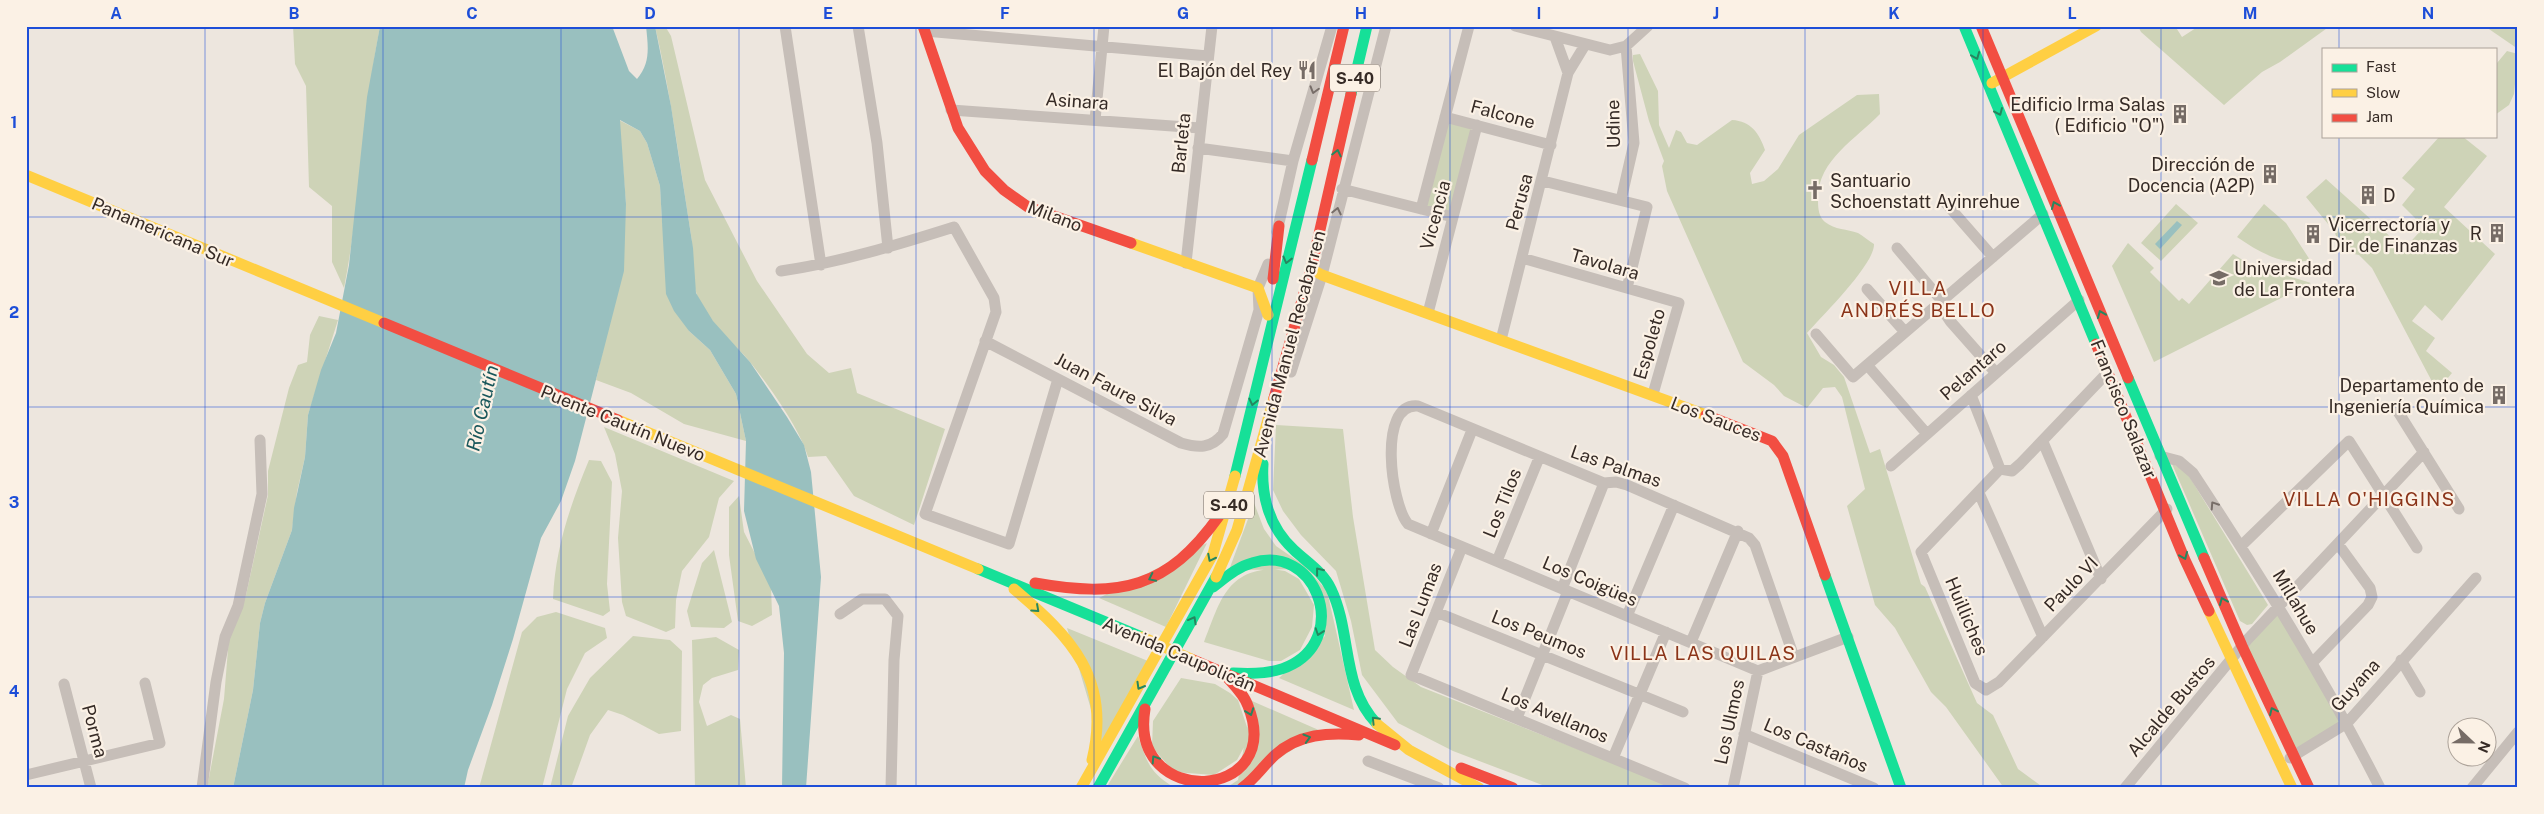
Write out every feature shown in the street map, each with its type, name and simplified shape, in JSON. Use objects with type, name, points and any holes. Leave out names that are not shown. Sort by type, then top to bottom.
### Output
[{"type":"main road","name":"Avenida Manuel Recabarren","points":[[1082,785],[1164,644],[1213,554],[1234,480],[1344,26]]},
{"type":"main road","name":"Avenida Manuel Recabarren","points":[[1098,788],[1210,590],[1237,530],[1311,269],[1366,26]]},
{"type":"main road","name":"Francisco Salazar","points":[[1964,26],[2165,511],[2231,660],[2292,788]]},
{"type":"main road","name":"Francisco Salazar","points":[[1981,26],[2178,498],[2242,646],[2309,788]]},
{"type":"main road","points":[[1988,86],[2096,26]]},
{"type":"main road","name":"Milano","points":[[924,29],[961,138],[976,162],[994,183],[1028,207],[1258,288]]},
{"type":"main road","name":"Panamericana Sur","points":[[26,175],[300,290]]},
{"type":"main road","points":[[1268,341],[1288,302],[1311,269],[1299,212]]},
{"type":"main road","points":[[1264,354],[1279,226]]},
{"type":"main road","name":"Los Sauces","points":[[1311,269],[1322,275],[1653,394],[1767,438],[1776,445],[1786,465],[1901,788]]},
{"type":"main road","points":[[1258,288],[1268,315]]},
{"type":"main road","name":"Puente Cautín Nuevo","points":[[300,290],[946,556]]},
{"type":"main road","points":[[1269,416],[1262,484],[1269,515],[1280,535],[1296,552],[1314,565],[1332,592],[1344,628],[1351,681],[1356,694],[1375,722],[1412,752]]},
{"type":"main road","points":[[999,577],[1063,589],[1107,591],[1147,580],[1185,557],[1202,542],[1227,503],[1234,480]]},
{"type":"main road","name":"Avenida Caupolicán","points":[[946,556],[1412,752],[1513,788]]},
{"type":"main road","points":[[1210,590],[1246,565],[1259,561],[1276,560],[1293,566],[1308,576],[1318,591],[1323,610],[1318,638],[1310,651],[1299,660],[1269,671],[1245,674],[1222,672]]},
{"type":"main road","points":[[999,577],[1063,632],[1084,662],[1094,693],[1097,720],[1096,742],[1082,785]]},
{"type":"main road","points":[[1147,702],[1143,717],[1146,741],[1162,768],[1172,778],[1185,784],[1209,786],[1227,780],[1244,766],[1254,739],[1255,727],[1247,704],[1222,672]]},
{"type":"main road","points":[[1242,788],[1261,772],[1278,751],[1306,738],[1342,734],[1378,738]]},
{"type":"main road","name":"Avenida Caupolicán","points":[[1412,752],[1479,788]]},
{"type":"street","points":[[785,26],[821,265]]},
{"type":"street","points":[[858,26],[877,143],[888,248]]},
{"type":"street","points":[[1096,120],[1104,26]]},
{"type":"street","name":"Barleta","points":[[1186,263],[1212,26]]},
{"type":"street","points":[[1258,288],[1263,281],[1279,226],[1294,161],[1332,26]]},
{"type":"street","name":"Avenida Manuel Recabarren","points":[[1265,452],[1322,275],[1342,189],[1386,26]]},
{"type":"street","name":"Vicencia","points":[[1421,209],[1469,26]]},
{"type":"street","points":[[1515,26],[1610,50],[1626,46],[1638,31],[1648,26]]},
{"type":"street","points":[[924,29],[1208,56]]},
{"type":"street","points":[[1555,37],[1568,73]]},
{"type":"street","name":"Perusa","points":[[1501,340],[1552,145],[1568,73],[1585,45]]},
{"type":"street","name":"Udine","points":[[1621,200],[1634,143],[1626,46]]},
{"type":"street","name":"Asinara","points":[[951,110],[1200,128]]},
{"type":"street","name":"Falcone","points":[[1445,117],[1552,145]]},
{"type":"street","name":"Vicencia","points":[[1428,313],[1477,125]]},
{"type":"street","points":[[1198,148],[1294,161]]},
{"type":"street","points":[[1542,181],[1647,207],[1627,288]]},
{"type":"street","points":[[1342,189],[1453,217]]},
{"type":"street","points":[[1944,201],[1993,257]]},
{"type":"street","points":[[1816,334],[1854,377],[2043,214]]},
{"type":"street","points":[[782,271],[821,265],[888,248],[954,227],[994,298],[996,312],[925,514],[1009,544],[1058,379]]},
{"type":"street","points":[[1897,248],[1942,301],[1944,312],[1950,321],[1996,373]]},
{"type":"street","name":"Tavolara","points":[[1522,258],[1679,302]]},
{"type":"street","name":"Juan Faure Silva","points":[[985,341],[1181,443],[1202,447],[1218,441],[1226,425],[1259,310],[1258,288]]},
{"type":"street","points":[[1867,289],[1906,332]]},
{"type":"street","name":"Pelantaro","points":[[1890,466],[2079,300]]},
{"type":"street","name":"Espoleto","points":[[1653,394],[1679,302]]},
{"type":"street","points":[[1868,366],[1927,434]]},
{"type":"street","points":[[2000,469],[2012,471],[2043,442],[2108,372]]},
{"type":"street","points":[[1971,395],[2000,469]]},
{"type":"street","name":"Las Palmas","points":[[1408,524],[1400,512],[1392,464],[1392,438],[1401,410],[1408,405],[1418,406],[1539,458],[1604,483],[1616,482],[1627,485],[1738,531],[1749,538],[1755,545],[1794,657]]},
{"type":"street","points":[[2397,410],[2459,509]]},
{"type":"street","points":[[1431,534],[1472,430]]},
{"type":"street","points":[[202,788],[216,682],[225,637],[238,606],[262,494],[260,440]]},
{"type":"street","points":[[2241,546],[2349,441],[2417,548]]},
{"type":"street","points":[[2043,442],[2101,579]]},
{"type":"street","name":"Alcalde Bustos","points":[[2126,788],[2242,646],[2424,452]]},
{"type":"street","name":"Millahue","points":[[2160,456],[2179,461],[2190,468],[2241,546],[2312,663],[2347,723],[2380,788]]},
{"type":"street","name":"Los Tilos","points":[[1498,562],[1539,458]]},
{"type":"street","points":[[2000,469],[1979,493],[2043,637]]},
{"type":"street","points":[[1517,718],[1604,483]]},
{"type":"street","name":"Huilliches","points":[[1979,493],[1921,552],[1975,683],[1986,690]]},
{"type":"street","name":"Paulo VI","points":[[1986,690],[1999,682],[2178,498]]},
{"type":"street","points":[[1627,616],[1674,505]]},
{"type":"street","name":"Los Coigües","points":[[1408,524],[1758,671]]},
{"type":"street","points":[[1691,642],[1738,531]]},
{"type":"street","points":[[2312,663],[2368,605],[2372,597],[2370,588],[2338,544]]},
{"type":"street","name":"Las Lumas","points":[[1411,675],[1462,546]]},
{"type":"street","name":"Guyana","points":[[2281,763],[2347,723],[2401,660],[2476,578]]},
{"type":"street","points":[[840,614],[862,599],[885,600],[898,616],[894,660],[891,788]]},
{"type":"street","name":"Los Peumos","points":[[1436,612],[1683,712]]},
{"type":"street","points":[[1613,758],[1666,632]]},
{"type":"street","name":"Los Ulmos","points":[[1733,788],[1758,671],[1848,637]]},
{"type":"street","name":"Guyana","points":[[2401,660],[2420,692]]},
{"type":"street","name":"Los Avellanos","points":[[1411,675],[1685,788]]},
{"type":"street","points":[[26,775],[160,742],[145,683]]},
{"type":"street","name":"Porma","points":[[64,684],[91,788]]},
{"type":"street","points":[[2472,788],[2514,745],[2518,732]]},
{"type":"street","name":"Los Castaños","points":[[1744,734],[1874,788]]},
{"type":"street","points":[[1368,761],[1439,788]]},
{"type":"green space","points":[[293,26],[380,26],[344,288],[332,262],[332,206],[309,187],[306,86],[295,64]]},
{"type":"green space","points":[[655,26],[665,26],[671,36],[705,180],[757,281],[807,354],[829,373],[851,368],[857,393],[945,429],[914,525],[854,496],[826,456],[808,457],[790,418],[771,390],[744,355],[709,317],[699,300],[694,285],[691,235],[675,130]]},
{"type":"green space","points":[[2138,26],[2175,26],[2182,37],[2199,26],[2330,26],[2280,62],[2262,72],[2224,105],[2141,32]]},
{"type":"green space","points":[[2518,26],[2518,49],[2486,27]]},
{"type":"green space","points":[[2507,51],[2518,54],[2514,94],[2509,105],[2496,114],[2496,62]]},
{"type":"green space","points":[[1640,54],[1658,91],[1659,125],[1669,148],[1676,130],[1681,132],[1687,143],[1697,145],[1732,120],[1749,125],[1757,133],[1765,150],[1750,173],[1752,184],[1764,181],[1778,169],[1799,135],[1857,95],[1879,94],[1880,114],[1830,162],[1823,174],[1819,187],[1818,201],[1819,213],[1825,222],[1833,227],[1860,234],[1874,244],[1872,253],[1857,276],[1807,333],[1821,357],[1834,365],[1844,377],[1870,453],[1880,449],[1921,584],[1925,587],[1977,703],[1993,715],[2018,769],[2044,788],[2004,788],[1946,707],[1931,692],[1895,628],[1875,605],[1847,506],[1865,489],[1842,397],[1835,387],[1823,388],[1807,408],[1784,396],[1774,385],[1743,362],[1667,191],[1662,166],[1664,161],[1649,121],[1633,61],[1633,55]]},
{"type":"green space","points":[[619,120],[640,131],[647,143],[660,186],[662,221],[689,331],[710,350],[736,394],[746,441],[684,424],[631,393],[596,380],[613,307],[626,204]]},
{"type":"green space","points":[[1448,122],[1472,128],[1450,213],[1425,206]]},
{"type":"green space","points":[[2438,138],[2464,138],[2487,156],[2444,207],[2495,254],[2442,321],[2425,305],[2412,321],[2435,338],[2426,351],[2452,373],[2437,391],[2372,268],[2359,255],[2345,252],[2333,230],[2306,197],[2326,179],[2404,249],[2424,227],[2402,205],[2415,189],[2402,178]]},
{"type":"green space","points":[[2176,204],[2198,223],[2161,261],[2141,243]]},
{"type":"green space","points":[[2264,204],[2286,223],[2310,260],[2300,262],[2281,260],[2263,253],[2237,237]]},
{"type":"green space","points":[[2128,243],[2154,268],[2150,272],[2179,301],[2182,298],[2189,304],[2233,254],[2249,264],[2311,283],[2154,362],[2112,266]]},
{"type":"green space","points":[[319,316],[338,320],[308,415],[305,457],[297,492],[292,530],[265,603],[260,623],[253,690],[233,788],[207,788],[224,699],[229,637],[246,595],[268,495],[268,471],[289,388],[298,365],[307,362],[310,335]]},
{"type":"green space","points":[[1276,425],[1343,429],[1353,517],[1375,650],[1393,667],[1421,687],[1676,788],[1550,788],[1453,751],[1398,723],[1362,675],[1351,621],[1336,571],[1301,535],[1283,511],[1273,490]]},
{"type":"green space","points":[[604,427],[734,481],[719,498],[709,537],[682,571],[676,600],[675,628],[666,632],[626,616],[622,602],[618,538],[622,491],[615,454]]},
{"type":"green space","points":[[589,460],[601,461],[612,482],[607,584],[610,611],[603,616],[553,599],[560,545]]},
{"type":"green space","points":[[2172,464],[2183,469],[2189,476],[2268,605],[2252,624],[2247,625],[2240,621]]},
{"type":"green space","points":[[739,496],[744,532],[771,585],[772,615],[752,626],[738,621],[729,555],[729,507]]},
{"type":"green space","points":[[1254,503],[1264,529],[1276,546],[1305,566],[1327,591],[1354,710],[1279,678],[1325,636],[1303,569],[1229,570]]},
{"type":"green space","points":[[1207,543],[1166,627],[1099,598]]},
{"type":"green space","points":[[714,550],[732,622],[724,628],[691,627],[687,611],[702,563]]},
{"type":"green space","points":[[1272,569],[1285,571],[1299,579],[1314,605],[1312,627],[1300,650],[1281,661],[1269,661],[1204,642],[1220,603],[1234,583],[1256,571]]},
{"type":"green space","points":[[2279,607],[2347,723],[2294,755],[2242,646]]},
{"type":"green space","points":[[556,612],[605,628],[607,638],[585,653],[567,689],[542,788],[479,788],[522,632],[537,617]]},
{"type":"green space","points":[[1067,628],[1148,661],[1101,743]]},
{"type":"green space","points":[[633,636],[670,640],[682,651],[681,731],[659,734],[623,715],[608,710],[590,735],[571,788],[550,788],[568,716],[590,678]]},
{"type":"green space","points":[[716,637],[739,650],[738,670],[712,678],[703,685],[699,702],[707,726],[731,715],[740,719],[746,788],[695,788],[692,640]]},
{"type":"green space","points":[[1181,678],[1215,684],[1238,700],[1250,736],[1237,760],[1214,775],[1174,772],[1152,747],[1153,721]]},
{"type":"green space","points":[[1252,701],[1321,731],[1234,788],[1226,788],[1238,780]]},
{"type":"green space","points":[[1138,736],[1150,766],[1160,777],[1175,788],[1141,785],[1106,788]]},
{"type":"water","name":"Río Cautín","points":[[380,26],[612,26],[629,71],[637,79],[647,60],[646,26],[655,26],[671,106],[693,248],[696,293],[713,321],[750,362],[787,417],[804,445],[811,472],[821,577],[806,788],[782,788],[784,653],[779,606],[756,559],[744,511],[746,441],[736,394],[710,350],[689,331],[674,311],[666,294],[660,186],[647,143],[640,131],[620,120],[626,204],[624,271],[575,461],[561,501],[541,538],[513,639],[492,705],[468,770],[464,788],[233,788],[253,690],[260,623],[265,603],[292,530],[294,508],[305,457],[308,415],[321,370],[336,333],[349,265],[367,97]]},
{"type":"water","points":[[2177,221],[2182,225],[2160,249],[2155,244]]},
{"type":"traffic: fast","points":[[1351,94],[1367,26]]},
{"type":"traffic: fast","points":[[1964,26],[2096,344]]},
{"type":"traffic: fast","points":[[1235,476],[1312,160]]},
{"type":"traffic: fast","points":[[2128,378],[2204,558]]},
{"type":"traffic: fast","points":[[1263,464],[1266,500],[1273,522],[1294,550],[1328,583],[1338,606],[1352,677],[1366,709],[1377,724]]},
{"type":"traffic: fast","points":[[1213,587],[1241,567],[1252,563],[1274,560],[1293,566],[1307,578],[1317,594],[1321,613],[1319,632],[1310,650],[1293,664],[1279,670],[1233,673]]},
{"type":"traffic: fast","points":[[978,569],[1142,637]]},
{"type":"traffic: fast","points":[[1825,575],[1901,788]]},
{"type":"traffic: fast","points":[[1098,788],[1216,577]]},
{"type":"traffic: slow","points":[[1992,83],[2096,26]]},
{"type":"traffic: slow","points":[[26,175],[384,323]]},
{"type":"traffic: slow","points":[[1131,243],[1258,288],[1268,315]]},
{"type":"traffic: slow","points":[[1311,269],[1322,275],[1706,415]]},
{"type":"traffic: slow","points":[[1216,577],[1237,530],[1274,398]]},
{"type":"traffic: slow","points":[[618,420],[978,569]]},
{"type":"traffic: slow","points":[[1081,788],[1213,554],[1235,476]]},
{"type":"traffic: slow","points":[[1014,589],[1053,625],[1082,662],[1091,683],[1096,706],[1097,731],[1092,760]]},
{"type":"traffic: slow","points":[[2209,611],[2292,788]]},
{"type":"traffic: slow","points":[[1142,637],[1191,659]]},
{"type":"traffic: slow","points":[[1377,724],[1409,750],[1479,788]]},
{"type":"traffic: jam","points":[[923,26],[958,128],[985,171],[1004,190],[1028,207],[1131,243]]},
{"type":"traffic: jam","points":[[1312,160],[1344,26]]},
{"type":"traffic: jam","points":[[1981,26],[2128,378]]},
{"type":"traffic: jam","points":[[1274,398],[1311,269],[1351,94]]},
{"type":"traffic: jam","points":[[1273,279],[1279,226]]},
{"type":"traffic: jam","points":[[384,323],[618,420]]},
{"type":"traffic: jam","points":[[2096,344],[2185,560],[2209,611]]},
{"type":"traffic: jam","points":[[1706,415],[1772,441],[1783,456],[1825,575]]},
{"type":"traffic: jam","points":[[1035,583],[1092,589],[1117,588],[1139,582],[1160,573],[1180,559],[1200,540],[1219,516]]},
{"type":"traffic: jam","points":[[2204,558],[2242,646],[2309,788]]},
{"type":"traffic: jam","points":[[1191,659],[1395,745]]},
{"type":"traffic: jam","points":[[1145,709],[1146,742],[1159,765],[1180,778],[1204,781],[1228,776],[1246,761],[1254,738],[1248,706],[1244,697],[1225,675]]},
{"type":"traffic: jam","points":[[1242,788],[1275,755],[1294,743],[1325,734],[1359,735]]},
{"type":"traffic: jam","points":[[1461,768],[1513,788]]},
{"type":"place","name":"El Bajón del Rey","points":[[1307,70]]},
{"type":"place","name":"Edificio Irma Salas ( Edificio \"O\")","points":[[2180,114]]},
{"type":"place","name":"Dirección de Docencia (A2P)","points":[[2270,174]]},
{"type":"place","name":"Santuario Schoenstatt Ayinrehue","points":[[1815,190]]},
{"type":"place","name":"D","points":[[2368,195]]},
{"type":"place","name":"R","points":[[2497,233]]},
{"type":"place","name":"Vicerrectoría y Dir. de Finanzas","points":[[2313,234]]},
{"type":"place","name":"Universidad de La Frontera","points":[[2219,278]]},
{"type":"place","name":"Departamento de Ingeniería Química","points":[[2499,395]]},
{"type":"district","name":"VILLA ANDRÉS BELLO","points":[[1918,299]]},
{"type":"district","name":"VILLA O'HIGGINS","points":[[2369,499]]},
{"type":"district","name":"VILLA LAS QUILAS","points":[[1703,653]]}]
